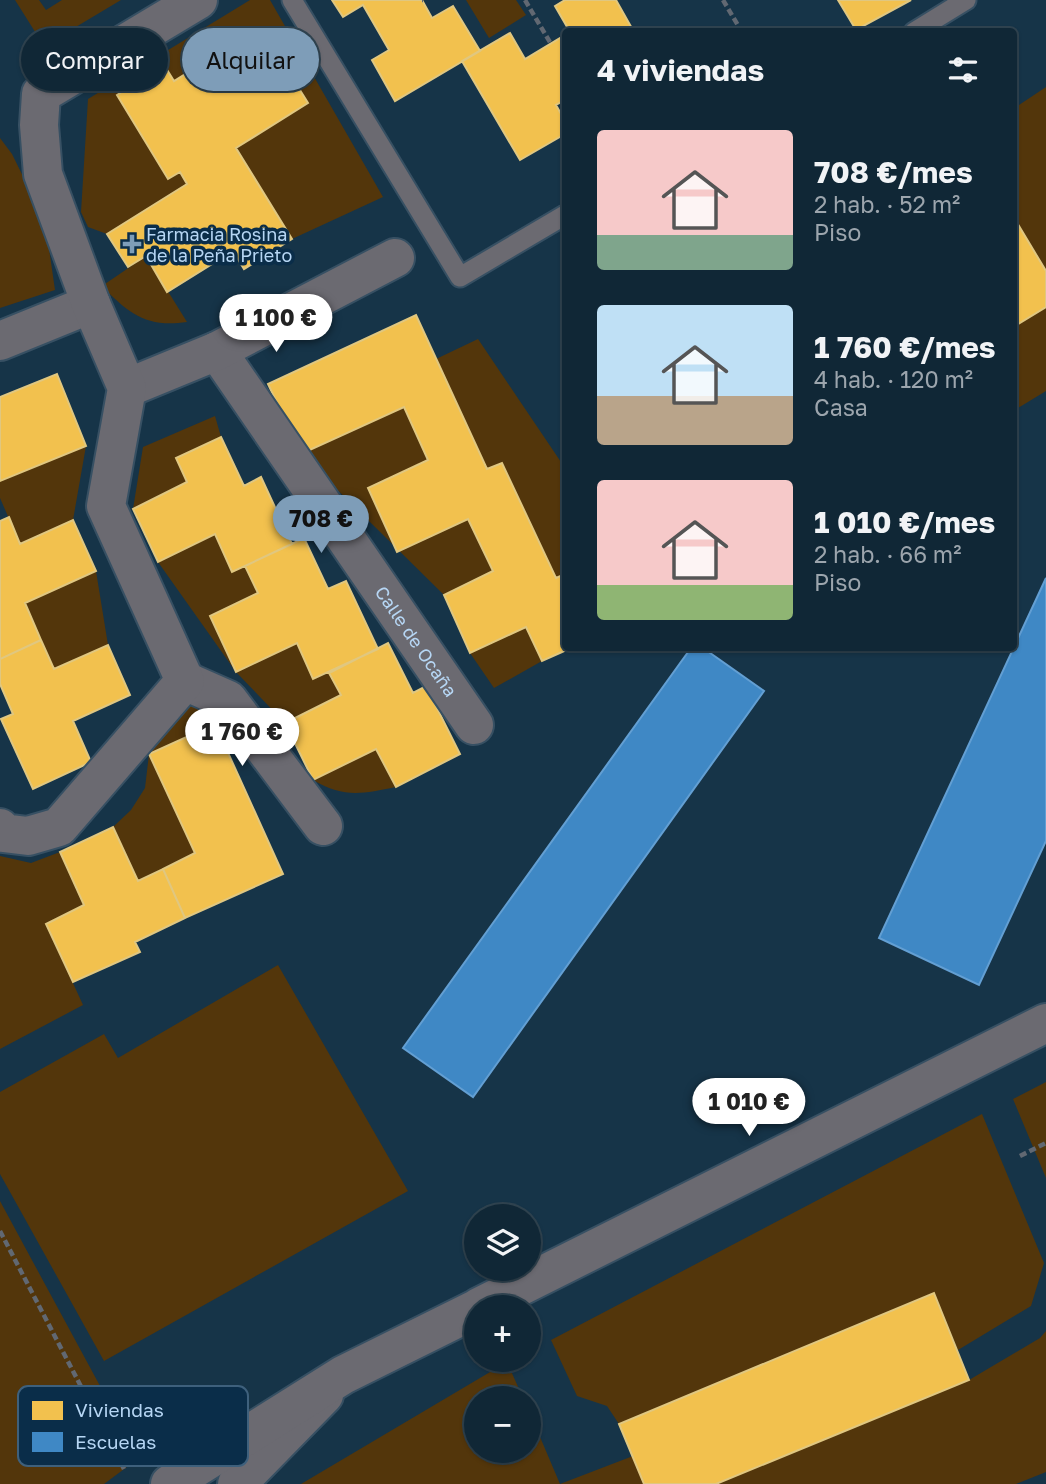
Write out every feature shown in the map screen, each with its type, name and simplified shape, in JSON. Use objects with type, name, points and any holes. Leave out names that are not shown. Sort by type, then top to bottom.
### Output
[{"type":"street","points":[[198,0],[41,94],[38,125],[43,174],[91,304],[127,388],[106,506],[185,681],[228,700],[323,825]]},
{"type":"street","points":[[127,388],[216,351],[395,258]]},
{"type":"street","points":[[0,341],[91,304]]},
{"type":"street","name":"Calle de Ocaña","points":[[216,351],[474,725]]},
{"type":"street","points":[[0,828],[3,832],[28,836],[59,827],[185,681]]},
{"type":"street","points":[[503,1295],[1046,1023]]},
{"type":"street","points":[[248,1435],[343,1375],[464,1314]]},
{"type":"street","points":[[237,1484],[343,1375]]},
{"type":"street","points":[[170,1484],[199,1466]]},
{"type":"lane","points":[[292,0],[460,276],[562,217]]},
{"type":"lane","points":[[920,28],[966,0]]},
{"type":"path","points":[[525,0],[551,44]]},
{"type":"path","points":[[723,0],[740,28]]},
{"type":"path","points":[[1020,1156],[1046,1143]]},
{"type":"path","points":[[0,1231],[81,1386]]},
{"type":"shaded area","points":[[15,0],[39,0],[46,10],[62,0],[121,0],[74,28],[33,28]]},
{"type":"shaded area","points":[[250,0],[270,0],[286,28],[204,28]]},
{"type":"shaded area","points":[[466,0],[516,0],[526,15],[489,38]]},
{"type":"shaded area","points":[[182,42],[182,76],[174,81],[168,71],[168,50]]},
{"type":"shaded area","points":[[319,85],[383,197],[292,239],[236,148],[307,103],[300,91],[319,91]]},
{"type":"shaded area","points":[[1046,87],[1046,271],[1017,223],[1017,106]]},
{"type":"shaded area","points":[[101,91],[123,91],[117,95],[168,179],[180,172],[187,184],[107,234],[88,227],[81,212],[88,99]]},
{"type":"shaded area","points":[[0,138],[12,154],[45,221],[55,290],[0,308]]},
{"type":"shaded area","points":[[146,256],[187,322],[161,323],[140,317],[102,286]]},
{"type":"shaded area","points":[[1046,307],[1046,391],[1017,409],[1017,325]]},
{"type":"shaded area","points":[[478,339],[562,464],[562,575],[556,578],[502,463],[487,469],[436,359]]},
{"type":"shaded area","points":[[404,407],[428,460],[368,488],[395,547],[301,454]]},
{"type":"shaded area","points":[[215,416],[221,437],[176,458],[187,482],[133,509],[143,447]]},
{"type":"shaded area","points":[[86,446],[73,520],[20,544],[0,498],[0,481]]},
{"type":"shaded area","points":[[468,519],[493,571],[444,595],[399,550]]},
{"type":"shaded area","points":[[215,534],[245,566],[258,593],[210,616],[236,672],[158,562]]},
{"type":"shaded area","points":[[96,571],[108,645],[54,669],[25,603]]},
{"type":"shaded area","points":[[526,627],[542,661],[494,688],[470,653]]},
{"type":"shaded area","points":[[297,643],[313,679],[329,673],[341,695],[285,723],[236,672]]},
{"type":"shaded area","points":[[192,705],[221,711],[222,721],[149,755],[195,853],[138,881],[113,827],[131,810],[145,788],[149,754],[178,715]]},
{"type":"shaded area","points":[[376,749],[396,787],[353,793],[334,790],[313,780]]},
{"type":"shaded area","points":[[60,852],[84,905],[46,924],[83,1005],[0,1049],[0,856],[31,863]]},
{"type":"shaded area","points":[[278,965],[408,1191],[104,1361],[0,1174],[0,1092],[104,1034],[118,1058]]},
{"type":"shaded area","points":[[1046,1082],[1046,1178],[1013,1099]]},
{"type":"shaded area","points":[[982,1114],[1044,1263],[1031,1306],[958,1350],[934,1294],[619,1424],[607,1406],[577,1396],[551,1340]]},
{"type":"shaded area","points":[[0,1201],[100,1386],[18,1386],[18,1466],[128,1466],[104,1484],[0,1484]]},
{"type":"shaded area","points":[[1046,1331],[1046,1472],[1016,1484],[716,1484],[969,1380],[1040,1338]]},
{"type":"shaded area","points":[[490,1372],[511,1372],[518,1386],[466,1386]]},
{"type":"shaded area","points":[[464,1387],[464,1463],[541,1463],[541,1439],[560,1484],[301,1484]]},
{"type":"shaded area","points":[[633,1456],[644,1484],[560,1484]]},
{"type":"building: Viviendas","points":[[332,0],[422,0],[432,18],[453,6],[480,51],[395,101],[372,60],[389,50],[363,5],[343,17]]},
{"type":"building: Viviendas","points":[[565,0],[616,0],[632,28],[568,28],[555,6]]},
{"type":"building: Viviendas","points":[[838,0],[911,0],[860,28],[855,28]]},
{"type":"building: Viviendas","points":[[510,33],[525,59],[562,37],[562,102],[556,105],[562,116],[562,136],[520,160],[462,61]]},
{"type":"building: Viviendas","points":[[168,71],[174,81],[182,76],[182,91],[301,91],[308,103],[236,148],[292,239],[244,269],[233,251],[167,292],[146,256],[128,267],[107,234],[187,184],[180,172],[168,179],[117,95],[123,91],[168,91]]},
{"type":"building: Viviendas","points":[[1017,223],[1046,271],[1046,307],[1017,325]]},
{"type":"building: Viviendas","points":[[416,315],[487,469],[502,463],[556,578],[562,575],[562,651],[564,651],[542,661],[526,627],[470,653],[444,595],[493,571],[468,519],[397,552],[368,488],[428,460],[404,407],[301,454],[268,384]]},
{"type":"building: Viviendas","points":[[57,374],[86,446],[0,481],[0,397]]},
{"type":"building: Viviendas","points":[[221,437],[244,486],[261,477],[292,544],[232,572],[215,534],[158,562],[133,509],[187,482],[176,458]]},
{"type":"building: Viviendas","points":[[9,517],[20,544],[73,520],[96,571],[25,603],[41,640],[0,659],[0,521]]},
{"type":"building: Viviendas","points":[[304,538],[328,589],[346,581],[378,649],[313,679],[297,643],[236,672],[210,616],[258,593],[245,566]]},
{"type":"building: Viviendas","points":[[41,640],[54,669],[108,645],[130,695],[73,721],[91,762],[33,789],[1,719],[13,714],[0,684],[0,659]]},
{"type":"building: Viviendas","points":[[388,643],[413,693],[426,686],[460,754],[396,787],[376,749],[313,780],[285,723],[341,695],[329,673]]},
{"type":"building: Viviendas","points":[[215,724],[283,874],[185,918],[163,869],[195,853],[149,754]]},
{"type":"building: Viviendas","points":[[113,827],[138,881],[163,869],[185,918],[135,942],[140,952],[73,982],[46,924],[84,905],[60,852]]},
{"type":"building: Viviendas","points":[[934,1293],[969,1380],[716,1484],[644,1484],[619,1424]]},
{"type":"building: Escuelas","points":[[1046,578],[1046,841],[979,985],[879,938],[1012,651],[1017,651],[1017,641]]},
{"type":"building: Escuelas","points":[[689,651],[707,651],[764,691],[473,1097],[403,1048]]},
{"type":"place","name":"Farmacia Rosina de la Peña Prieto","points":[[132,244]]}]
